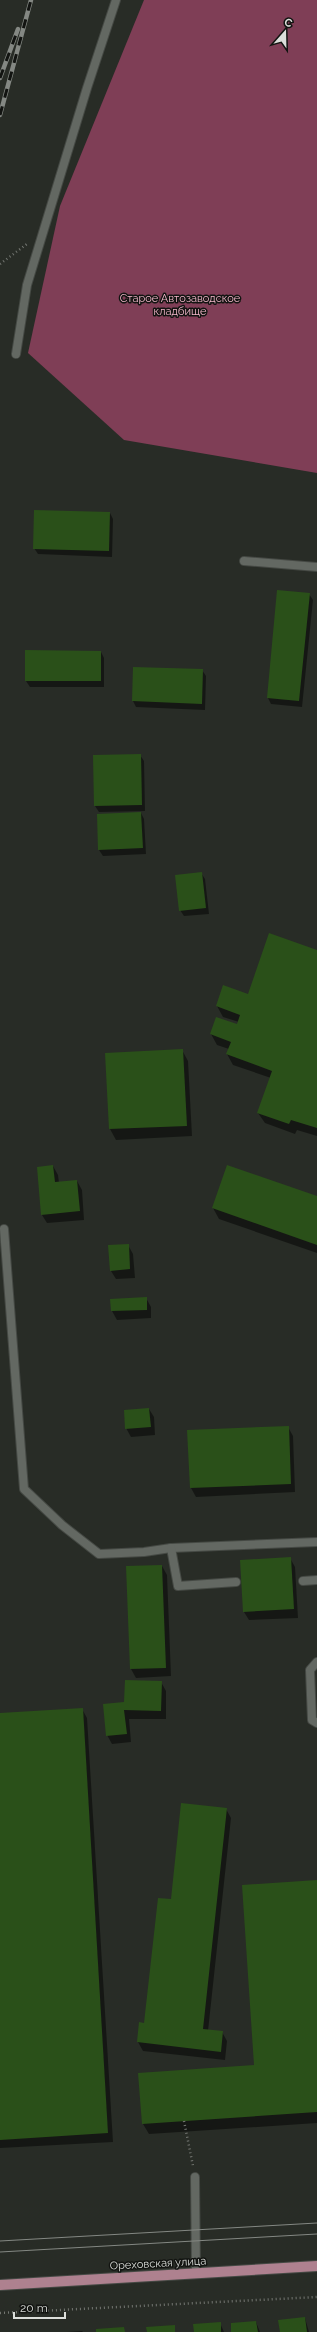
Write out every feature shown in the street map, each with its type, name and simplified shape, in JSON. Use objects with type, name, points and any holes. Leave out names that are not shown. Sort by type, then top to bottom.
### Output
[{"type":"main road","name":"Ореховская улица","points":[[0,2284],[317,2266]]},
{"type":"lane","points":[[16,354],[27,285],[87,88],[116,0]]},
{"type":"lane","points":[[244,561],[317,567]]},
{"type":"lane","points":[[4,1229],[24,1489],[62,1525],[99,1554],[144,1552],[171,1548],[317,1542]]},
{"type":"lane","points":[[171,1548],[178,1586],[236,1582]]},
{"type":"lane","points":[[303,1581],[317,1580]]},
{"type":"lane","points":[[317,1662],[310,1670],[312,1720],[317,1723]]},
{"type":"lane","points":[[195,2177],[196,2273]]},
{"type":"path","points":[[0,264],[45,230]]},
{"type":"path","points":[[184,2121],[195,2177]]},
{"type":"path","points":[[0,2313],[317,2297]]},
{"type":"green space","name":"Старое Автозаводское кладбище","points":[[144,0],[317,0],[317,473],[124,440],[28,353],[60,206]]},
{"type":"building","points":[[34,510],[110,512],[109,551],[33,549]]},
{"type":"building","points":[[277,590],[310,593],[299,701],[267,698]]},
{"type":"building","points":[[25,650],[101,651],[101,681],[25,681]]},
{"type":"building","points":[[133,667],[203,669],[202,704],[132,701]]},
{"type":"building","points":[[141,754],[142,805],[94,806],[93,755]]},
{"type":"building","points":[[141,812],[143,848],[98,850],[97,814]]},
{"type":"building","points":[[202,872],[206,908],[179,911],[175,875]]},
{"type":"building","points":[[269,933],[317,950],[317,1128],[291,1120],[289,1124],[257,1113],[272,1071],[226,1054],[231,1042],[210,1034],[216,1017],[237,1024],[240,1015],[216,1006],[223,985],[248,994]]},
{"type":"building","points":[[183,1049],[187,1126],[109,1129],[105,1053]]},
{"type":"building","points":[[53,1165],[55,1182],[77,1180],[80,1211],[41,1215],[37,1167]]},
{"type":"building","points":[[227,1165],[317,1196],[317,1245],[212,1208]]},
{"type":"building","points":[[129,1244],[130,1269],[110,1271],[108,1245]]},
{"type":"building","points":[[147,1297],[147,1310],[111,1311],[110,1299]]},
{"type":"building","points":[[149,1408],[151,1427],[125,1429],[124,1410]]},
{"type":"building","points":[[289,1426],[291,1484],[190,1488],[187,1430]]},
{"type":"building","points":[[291,1557],[294,1609],[243,1612],[240,1560]]},
{"type":"building","points":[[162,1565],[166,1668],[130,1669],[126,1566]]},
{"type":"building","points":[[125,1680],[162,1681],[161,1711],[124,1710],[127,1734],[106,1736],[103,1704],[124,1702]]},
{"type":"building","points":[[83,1708],[108,2133],[0,2140],[0,1713]]},
{"type":"building","points":[[181,1803],[227,1808],[203,2029],[223,2031],[221,2052],[137,2042],[139,2022],[144,2023],[158,1898],[171,1899]]},
{"type":"building","points":[[317,1880],[317,2112],[142,2124],[138,2073],[254,2065],[242,1885]]},
{"type":"building","points":[[305,2317],[307,2332],[280,2332],[278,2320]]},
{"type":"building","points":[[256,2321],[258,2332],[231,2332],[231,2323]]},
{"type":"building","points":[[221,2322],[221,2332],[194,2332],[193,2324]]},
{"type":"building","points":[[175,2325],[175,2332],[147,2332],[146,2327]]},
{"type":"building","points":[[124,2327],[125,2332],[96,2332],[96,2329]]},
{"type":"tram line","points":[[0,2241],[317,2223]]},
{"type":"tram line","points":[[0,2252],[317,2234]]},
{"type":"railway","points":[[0,115],[31,0]]},
{"type":"railway","points":[[0,78],[18,29]]}]
